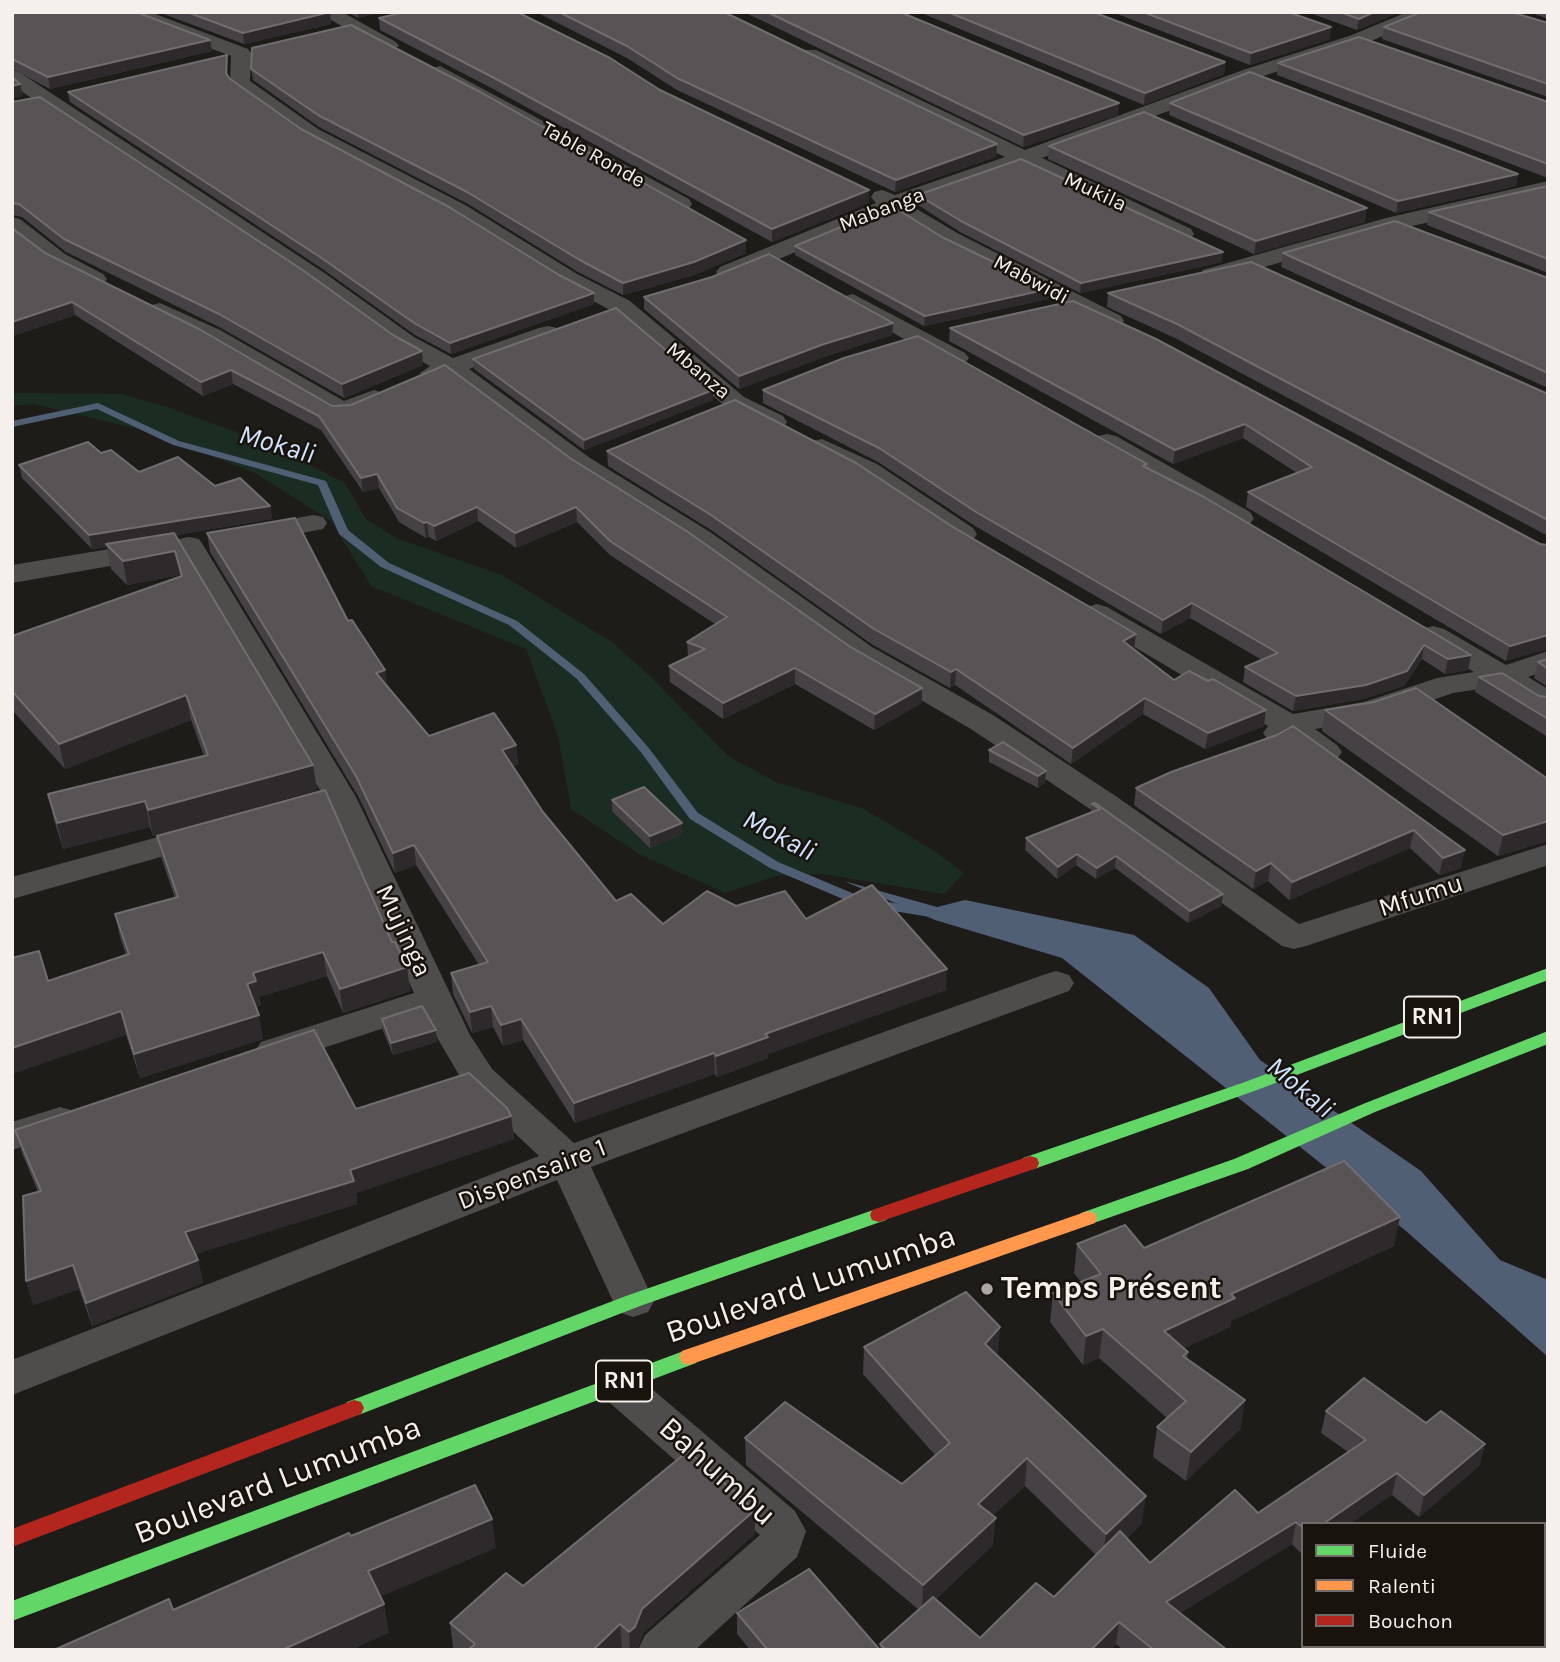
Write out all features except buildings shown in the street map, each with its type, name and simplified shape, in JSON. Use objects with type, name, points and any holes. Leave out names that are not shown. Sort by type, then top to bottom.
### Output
[{"type":"highway","name":"Boulevard Lumumba","points":[[12,1538],[633,1301],[1192,1106],[1548,974]]},
{"type":"highway","name":"Boulevard Lumumba","points":[[12,1611],[616,1383],[1241,1164],[1369,1108],[1548,1037]]},
{"type":"street","points":[[132,12],[253,50]]},
{"type":"street","name":"Mabanga","points":[[703,282],[894,203],[1144,115],[1250,74],[1359,40],[1424,12]]},
{"type":"street","points":[[354,27],[380,21]]},
{"type":"street","name":"Table Ronde","points":[[328,23],[354,27],[489,97],[697,213]]},
{"type":"street","points":[[1324,27],[1384,48]]},
{"type":"street","name":"Mukila","points":[[789,44],[1022,158],[1275,276]]},
{"type":"street","points":[[202,62],[253,50]]},
{"type":"street","name":"Mbanza","points":[[253,50],[240,83],[311,133],[460,211],[569,279],[620,307],[748,398],[988,548]]},
{"type":"street","points":[[1225,64],[1276,83]]},
{"type":"street","points":[[12,76],[315,277],[405,342],[449,366],[581,464],[700,538],[861,653],[982,722],[1105,804],[1136,789]]},
{"type":"street","points":[[1119,104],[1169,125]]},
{"type":"street","points":[[1509,173],[1548,188]]},
{"type":"street","name":"Mabwidi","points":[[857,185],[894,203],[951,239],[1127,327]]},
{"type":"street","points":[[1187,281],[1394,223],[1548,188]]},
{"type":"street","points":[[1369,212],[1432,238]]},
{"type":"street","points":[[12,224],[57,259],[111,287]]},
{"type":"street","points":[[746,240],[793,267]]},
{"type":"street","points":[[827,286],[980,372]]},
{"type":"street","points":[[1041,311],[1113,297]]},
{"type":"street","points":[[144,303],[211,335],[343,411],[390,391]]},
{"type":"street","points":[[414,381],[449,366],[571,324]]},
{"type":"street","points":[[883,349],[956,329]]},
{"type":"street","points":[[710,412],[748,398]]},
{"type":"street","points":[[1090,433],[1258,529]]},
{"type":"street","points":[[581,464],[607,454]]},
{"type":"street","points":[[12,574],[313,523]]},
{"type":"street","name":"Mujinga","points":[[209,541],[327,801],[453,1037],[479,1078],[568,1160],[633,1301]]},
{"type":"street","points":[[1072,597],[1288,724],[1342,763]]},
{"type":"street","points":[[1409,620],[1548,702]]},
{"type":"street","points":[[1249,748],[1281,732],[1288,724],[1369,711],[1448,685],[1502,676],[1548,660]]},
{"type":"street","name":"Mfumu","points":[[1105,804],[1294,938],[1482,864],[1548,854]]},
{"type":"street","points":[[12,888],[235,826]]},
{"type":"street","name":"Dispensaire 1","points":[[12,1378],[568,1160],[1056,983]]},
{"type":"street","points":[[237,1063],[435,999]]},
{"type":"street","points":[[12,1136],[92,1111]]},
{"type":"street","name":"Bahumbu","points":[[616,1383],[779,1524],[783,1531],[781,1543],[772,1552],[662,1650]]},
{"type":"green space","points":[[12,394],[122,394],[264,442],[345,483],[365,518],[396,538],[502,575],[612,642],[650,676],[728,756],[776,782],[864,809],[936,852],[964,873],[944,894],[823,874],[776,876],[725,893],[639,854],[571,809],[558,736],[526,649],[371,586],[331,521],[253,472],[139,429],[33,404],[12,406]]},
{"type":"water","points":[[844,881],[937,907],[965,900],[1134,935],[1209,988],[1260,1060],[1421,1171],[1500,1260],[1548,1280],[1548,1357],[1406,1231],[1062,958],[935,920]]},
{"type":"waterway","name":"Mokali","points":[[12,424],[98,406],[176,443],[322,483],[343,532],[385,565],[513,623],[580,676],[644,749],[694,816],[774,865],[861,902],[930,913]]},
{"type":"traffic: fast","points":[[1030,1163],[1251,1086],[1548,974]]},
{"type":"traffic: fast","points":[[1088,1218],[1241,1164],[1369,1108],[1548,1037]]},
{"type":"traffic: fast","points":[[354,1408],[633,1301],[879,1215]]},
{"type":"traffic: fast","points":[[12,1611],[689,1357]]},
{"type":"traffic: slow","points":[[689,1357],[1088,1218]]},
{"type":"traffic: jam","points":[[879,1215],[1030,1163]]},
{"type":"traffic: jam","points":[[12,1538],[354,1408]]},
{"type":"place","name":"Temps Présent","points":[[987,1289]]}]
